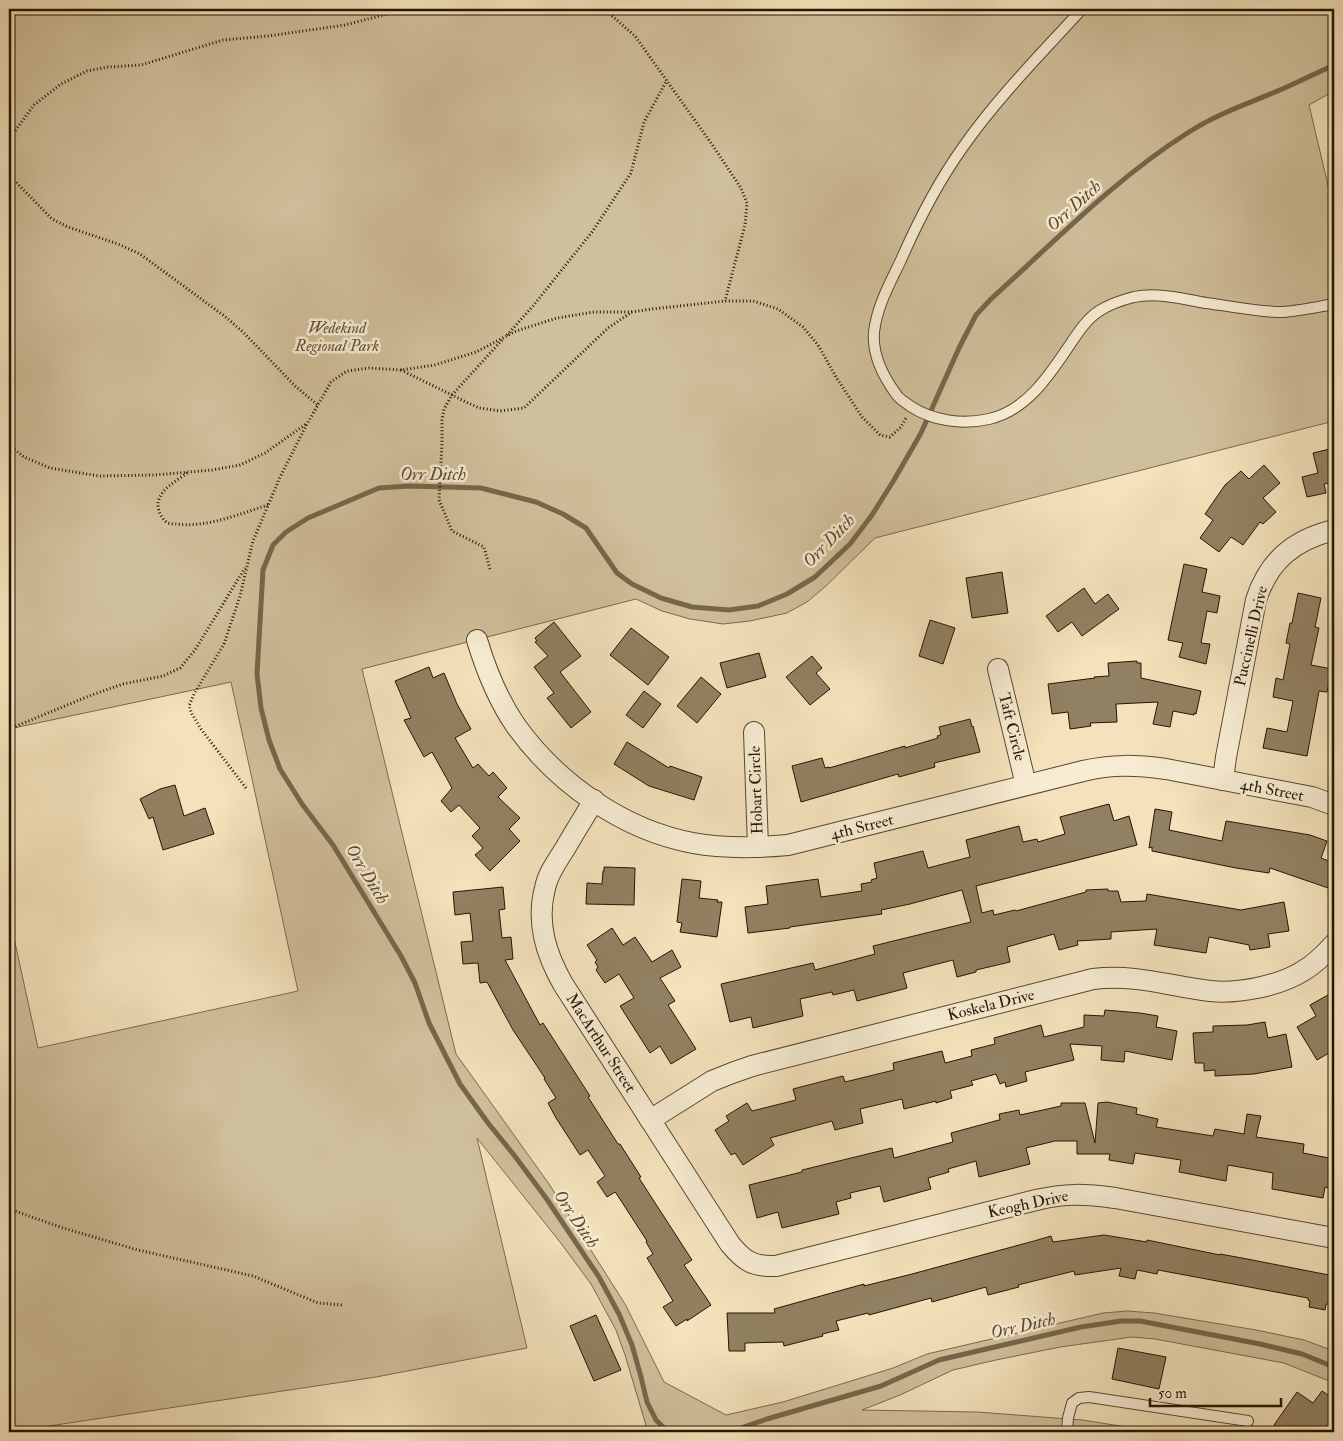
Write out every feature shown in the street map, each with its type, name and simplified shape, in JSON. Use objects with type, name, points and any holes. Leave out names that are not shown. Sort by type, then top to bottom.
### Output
[{"type":"street","name":"Puccinelli Drive","points":[[1223,780],[1256,600],[1266,575],[1286,552],[1312,538],[1334,530]]},
{"type":"street","name":"4th Street","points":[[477,640],[501,702],[533,748],[553,769],[594,800],[621,816],[645,828],[692,843],[716,846],[758,847],[788,845],[1103,766],[1142,766],[1312,798],[1334,805]]},
{"type":"street","name":"Taft Circle","points":[[998,669],[1026,785]]},
{"type":"street","name":"Hobart Circle","points":[[754,732],[758,847]]},
{"type":"street","name":"MacArthur Street","points":[[594,800],[552,868],[545,887],[542,928],[546,946],[556,972],[730,1244],[741,1257],[754,1265]]},
{"type":"street","name":"Koskela Drive","points":[[650,1120],[712,1082],[752,1066],[1092,979],[1109,977],[1147,979],[1209,991],[1224,992],[1264,986],[1301,972],[1316,962],[1334,944]]},
{"type":"street","name":"Keogh Drive","points":[[754,1265],[763,1267],[789,1263],[1036,1200],[1073,1194],[1089,1194],[1115,1198],[1334,1238]]},
{"type":"lane","points":[[1082,9],[999,100],[963,146],[914,230],[880,307],[874,333],[876,356],[884,377],[898,397],[920,412],[941,420],[989,419],[1010,411],[1029,398],[1046,379],[1082,326],[1098,311],[1116,302],[1138,296],[1159,296],[1281,312],[1334,304]]},
{"type":"lane","points":[[1067,1432],[1072,1403],[1079,1398],[1089,1397],[1248,1421]]},
{"type":"path","points":[[9,16],[16,9]]},
{"type":"path","points":[[9,138],[34,106],[61,84],[87,71],[108,67],[140,65],[223,40],[346,25],[407,9]]},
{"type":"path","points":[[604,9],[635,36],[741,188],[747,203],[745,225],[725,300]]},
{"type":"path","points":[[490,569],[484,547],[452,531],[440,500],[444,408],[452,395],[534,306],[592,232],[630,173],[644,122],[666,80]]},
{"type":"path","points":[[9,175],[52,219],[68,228],[118,244],[140,254],[227,318],[296,387],[318,405]]},
{"type":"path","points":[[246,788],[201,729],[189,706],[194,694],[224,644],[233,621],[253,541],[280,477],[331,382],[347,371],[369,368],[401,370],[435,365],[476,352],[516,332],[557,318],[594,312],[632,312],[725,300],[753,301],[778,308],[803,327],[818,345],[862,417],[880,435],[890,436],[902,427],[912,407]]},
{"type":"path","points":[[401,370],[479,408],[500,412],[524,408],[608,328],[632,312]]},
{"type":"path","points":[[9,445],[24,457],[50,468],[99,476],[156,475],[212,470],[240,465],[265,453],[307,424]]},
{"type":"path","points":[[189,472],[164,490],[158,500],[161,516],[168,523],[184,525],[208,523],[268,505]]},
{"type":"path","points":[[9,729],[123,684],[164,676],[180,668],[194,650],[248,564]]},
{"type":"path","points":[[9,1209],[63,1228],[138,1250],[253,1276],[318,1303],[342,1305]]},
{"type":"green space","name":"Wedekind Regional Park","points":[[9,9],[1334,9],[1334,91],[1309,105],[1334,211],[1334,421],[875,538],[826,586],[807,602],[787,613],[750,621],[723,624],[690,619],[662,611],[636,599],[362,669],[456,1054],[549,1184],[625,1304],[664,1382],[726,1415],[783,1402],[893,1368],[927,1354],[1103,1313],[1127,1311],[1154,1313],[1304,1340],[1334,1351],[1334,1383],[1284,1363],[1155,1339],[1132,1337],[1060,1347],[953,1370],[900,1395],[862,1410],[977,1412],[1082,1420],[1159,1432],[648,1432],[616,1330],[591,1284],[477,1138],[527,1348],[376,1377],[9,1432],[9,915],[38,1048],[298,991],[231,682],[9,729]]},
{"type":"building","points":[[1334,448],[1334,482],[1324,484],[1326,493],[1307,497],[1302,477],[1318,473],[1313,453]]},
{"type":"building","points":[[1264,465],[1280,483],[1263,498],[1276,512],[1263,524],[1260,522],[1243,545],[1231,537],[1219,552],[1200,538],[1213,520],[1205,514],[1225,485],[1241,471],[1249,479]]},
{"type":"building","points":[[1184,564],[1207,569],[1202,592],[1220,596],[1217,613],[1207,611],[1201,643],[1210,644],[1206,664],[1179,657],[1183,643],[1168,640]]},
{"type":"building","points":[[1002,572],[1008,613],[972,618],[966,578]]},
{"type":"building","points":[[1084,588],[1095,604],[1108,594],[1119,609],[1082,636],[1072,622],[1058,632],[1046,616]]},
{"type":"building","points":[[1298,593],[1321,598],[1315,627],[1319,628],[1311,665],[1332,669],[1327,692],[1319,691],[1307,756],[1263,748],[1267,728],[1287,732],[1293,701],[1273,697],[1276,678],[1283,680],[1290,644],[1286,643]]},
{"type":"building","points":[[930,620],[955,628],[943,664],[919,656]]},
{"type":"building","points":[[554,622],[581,656],[560,672],[591,712],[571,728],[547,698],[554,693],[534,667],[548,656],[535,642],[537,641],[535,638]]},
{"type":"building","points":[[631,628],[669,657],[648,685],[610,655]]},
{"type":"building","points":[[759,653],[766,677],[727,688],[720,663]]},
{"type":"building","points":[[812,656],[822,668],[816,673],[830,689],[810,705],[786,677]]},
{"type":"building","points":[[1137,661],[1137,663],[1141,663],[1141,678],[1201,691],[1196,714],[1173,711],[1170,727],[1153,724],[1158,702],[1116,704],[1117,722],[1090,723],[1091,726],[1070,729],[1068,712],[1052,714],[1048,684],[1109,676],[1108,663]]},
{"type":"building","points":[[429,667],[433,678],[444,673],[457,704],[471,729],[455,738],[473,768],[478,764],[489,776],[493,772],[507,788],[498,797],[520,818],[509,829],[520,841],[490,871],[475,855],[483,848],[472,836],[480,828],[459,805],[451,812],[441,801],[452,788],[432,752],[424,757],[404,720],[411,718],[395,681]]},
{"type":"building","points":[[701,677],[721,694],[697,723],[677,706]]},
{"type":"building","points":[[644,691],[661,704],[643,728],[626,715]]},
{"type":"building","points":[[970,719],[980,752],[934,763],[935,767],[899,777],[898,774],[801,802],[792,766],[822,758],[825,768],[829,768],[905,746],[905,748],[938,738],[937,736],[941,735],[939,727]]},
{"type":"building","points":[[627,742],[669,768],[670,766],[702,777],[694,800],[649,786],[614,764]]},
{"type":"building","points":[[175,785],[184,816],[205,808],[214,834],[163,850],[153,817],[149,819],[140,799],[160,789]]},
{"type":"building","points":[[1109,804],[1114,821],[1129,816],[1137,845],[976,886],[982,913],[993,910],[994,915],[1016,911],[1086,892],[1086,890],[1108,889],[1108,891],[1118,891],[1121,902],[1146,901],[1147,894],[1241,910],[1284,902],[1289,931],[1268,934],[1270,947],[1250,950],[1249,945],[1209,937],[1206,953],[1154,945],[1157,929],[1111,932],[1111,939],[1077,941],[1078,945],[1059,950],[1054,934],[1007,947],[1010,962],[976,970],[976,972],[957,977],[953,960],[903,973],[907,988],[900,990],[857,1001],[854,990],[833,995],[832,992],[800,999],[803,1016],[753,1028],[751,1017],[730,1022],[721,984],[813,963],[815,970],[875,954],[873,946],[971,922],[962,890],[881,910],[882,914],[748,933],[745,907],[768,904],[766,886],[818,879],[821,897],[862,891],[861,884],[872,882],[871,880],[877,878],[874,863],[923,851],[928,868],[970,857],[966,840],[1019,826],[1023,842],[1037,839],[1038,842],[1065,834],[1060,817]]},
{"type":"building","points":[[1155,809],[1172,812],[1169,830],[1222,841],[1226,821],[1310,835],[1327,841],[1321,858],[1334,863],[1334,890],[1270,868],[1269,873],[1152,851],[1152,847],[1149,848]]},
{"type":"building","points":[[604,867],[635,868],[634,905],[586,904],[587,883],[602,884]]},
{"type":"building","points":[[682,879],[701,881],[699,898],[722,902],[717,937],[680,932],[682,923],[677,922]]},
{"type":"building","points":[[503,887],[505,909],[499,910],[502,938],[511,937],[513,959],[505,960],[540,1025],[543,1023],[692,1260],[684,1265],[711,1305],[676,1326],[663,1307],[673,1301],[647,1258],[653,1254],[647,1241],[616,1193],[607,1197],[597,1182],[605,1176],[588,1150],[580,1155],[556,1118],[548,1103],[556,1098],[513,1030],[487,982],[480,983],[478,963],[463,964],[461,942],[473,941],[470,913],[455,915],[453,892]]},
{"type":"building","points":[[612,928],[623,945],[635,937],[652,962],[672,950],[681,967],[660,978],[675,1001],[668,1005],[696,1049],[671,1064],[660,1046],[650,1053],[620,1006],[634,998],[619,974],[605,983],[596,970],[598,967],[595,962],[597,960],[587,945]]},
{"type":"building","points":[[1328,995],[1334,1006],[1334,1050],[1317,1060],[1297,1027],[1316,1016],[1310,1005]]},
{"type":"building","points":[[1105,1010],[1158,1016],[1156,1027],[1177,1031],[1172,1060],[1125,1051],[1124,1062],[1101,1060],[1102,1046],[1070,1044],[1074,1060],[1025,1072],[1027,1081],[1006,1087],[1005,1082],[1000,1084],[996,1074],[971,1081],[973,1085],[950,1091],[952,1098],[936,1103],[936,1101],[904,1109],[902,1099],[860,1109],[863,1123],[835,1130],[832,1121],[770,1138],[774,1145],[743,1165],[735,1153],[731,1155],[715,1130],[729,1121],[726,1116],[747,1103],[752,1111],[796,1100],[793,1089],[843,1076],[845,1082],[894,1070],[893,1063],[942,1051],[945,1063],[972,1056],[971,1050],[995,1044],[994,1038],[1041,1025],[1044,1037],[1084,1027],[1084,1015],[1104,1016]]},
{"type":"building","points":[[1265,1022],[1268,1038],[1286,1034],[1292,1067],[1254,1074],[1215,1076],[1215,1070],[1204,1071],[1204,1063],[1195,1063],[1193,1033],[1213,1032],[1213,1026],[1247,1025]]},
{"type":"building","points":[[1107,1102],[1137,1108],[1136,1114],[1158,1119],[1156,1127],[1213,1136],[1215,1129],[1244,1134],[1247,1114],[1261,1116],[1256,1137],[1304,1144],[1303,1153],[1334,1159],[1334,1189],[1325,1187],[1323,1198],[1272,1189],[1273,1173],[1228,1165],[1226,1181],[1179,1172],[1181,1160],[1135,1153],[1133,1164],[1109,1160],[1110,1154],[1077,1154],[1077,1141],[1055,1141],[1026,1148],[1030,1164],[979,1177],[976,1161],[948,1169],[949,1172],[928,1178],[931,1189],[884,1202],[880,1186],[850,1193],[851,1198],[836,1202],[839,1214],[782,1228],[778,1212],[757,1218],[749,1185],[892,1148],[894,1158],[953,1142],[951,1133],[1000,1120],[999,1114],[1019,1110],[1020,1115],[1061,1106],[1061,1103],[1085,1103],[1095,1143],[1098,1103]]},
{"type":"building","points":[[1104,1235],[1147,1242],[1147,1240],[1334,1276],[1334,1305],[1326,1304],[1325,1310],[1309,1307],[1310,1301],[1308,1298],[1158,1270],[1157,1274],[1137,1270],[1135,1279],[1119,1276],[1121,1268],[1075,1275],[1074,1271],[1018,1285],[1019,1287],[988,1295],[986,1287],[932,1302],[931,1298],[869,1315],[868,1313],[836,1321],[839,1330],[784,1346],[783,1342],[745,1343],[745,1351],[729,1351],[727,1313],[775,1313],[774,1309],[1051,1236],[1053,1242]]},
{"type":"building","points":[[596,1315],[621,1370],[594,1381],[570,1326]]},
{"type":"building","points":[[1118,1348],[1166,1357],[1159,1389],[1112,1379]]},
{"type":"building","points":[[1322,1391],[1334,1399],[1334,1432],[1284,1432],[1274,1425],[1297,1392],[1313,1403]]},
{"type":"waterway","name":"Orr Ditch","points":[[672,1432],[667,1431],[656,1420],[647,1402],[632,1345],[619,1314],[599,1277],[546,1198],[460,1084],[429,1023],[415,983],[401,956],[333,845],[302,804],[280,769],[269,740],[261,708],[257,674],[263,570],[273,545],[286,532],[308,518],[379,488],[410,486],[481,488],[536,502],[563,514],[586,528],[617,573],[632,584],[661,598],[692,607],[729,610],[758,606],[787,594],[815,577],[850,544],[872,515],[921,433],[976,315],[991,299],[1111,190],[1162,150],[1213,118],[1334,65]]},
{"type":"waterway","name":"Orr Ditch","points":[[725,1432],[881,1386],[939,1360],[1081,1327],[1121,1321],[1140,1321],[1260,1344],[1302,1354],[1334,1367]]}]
